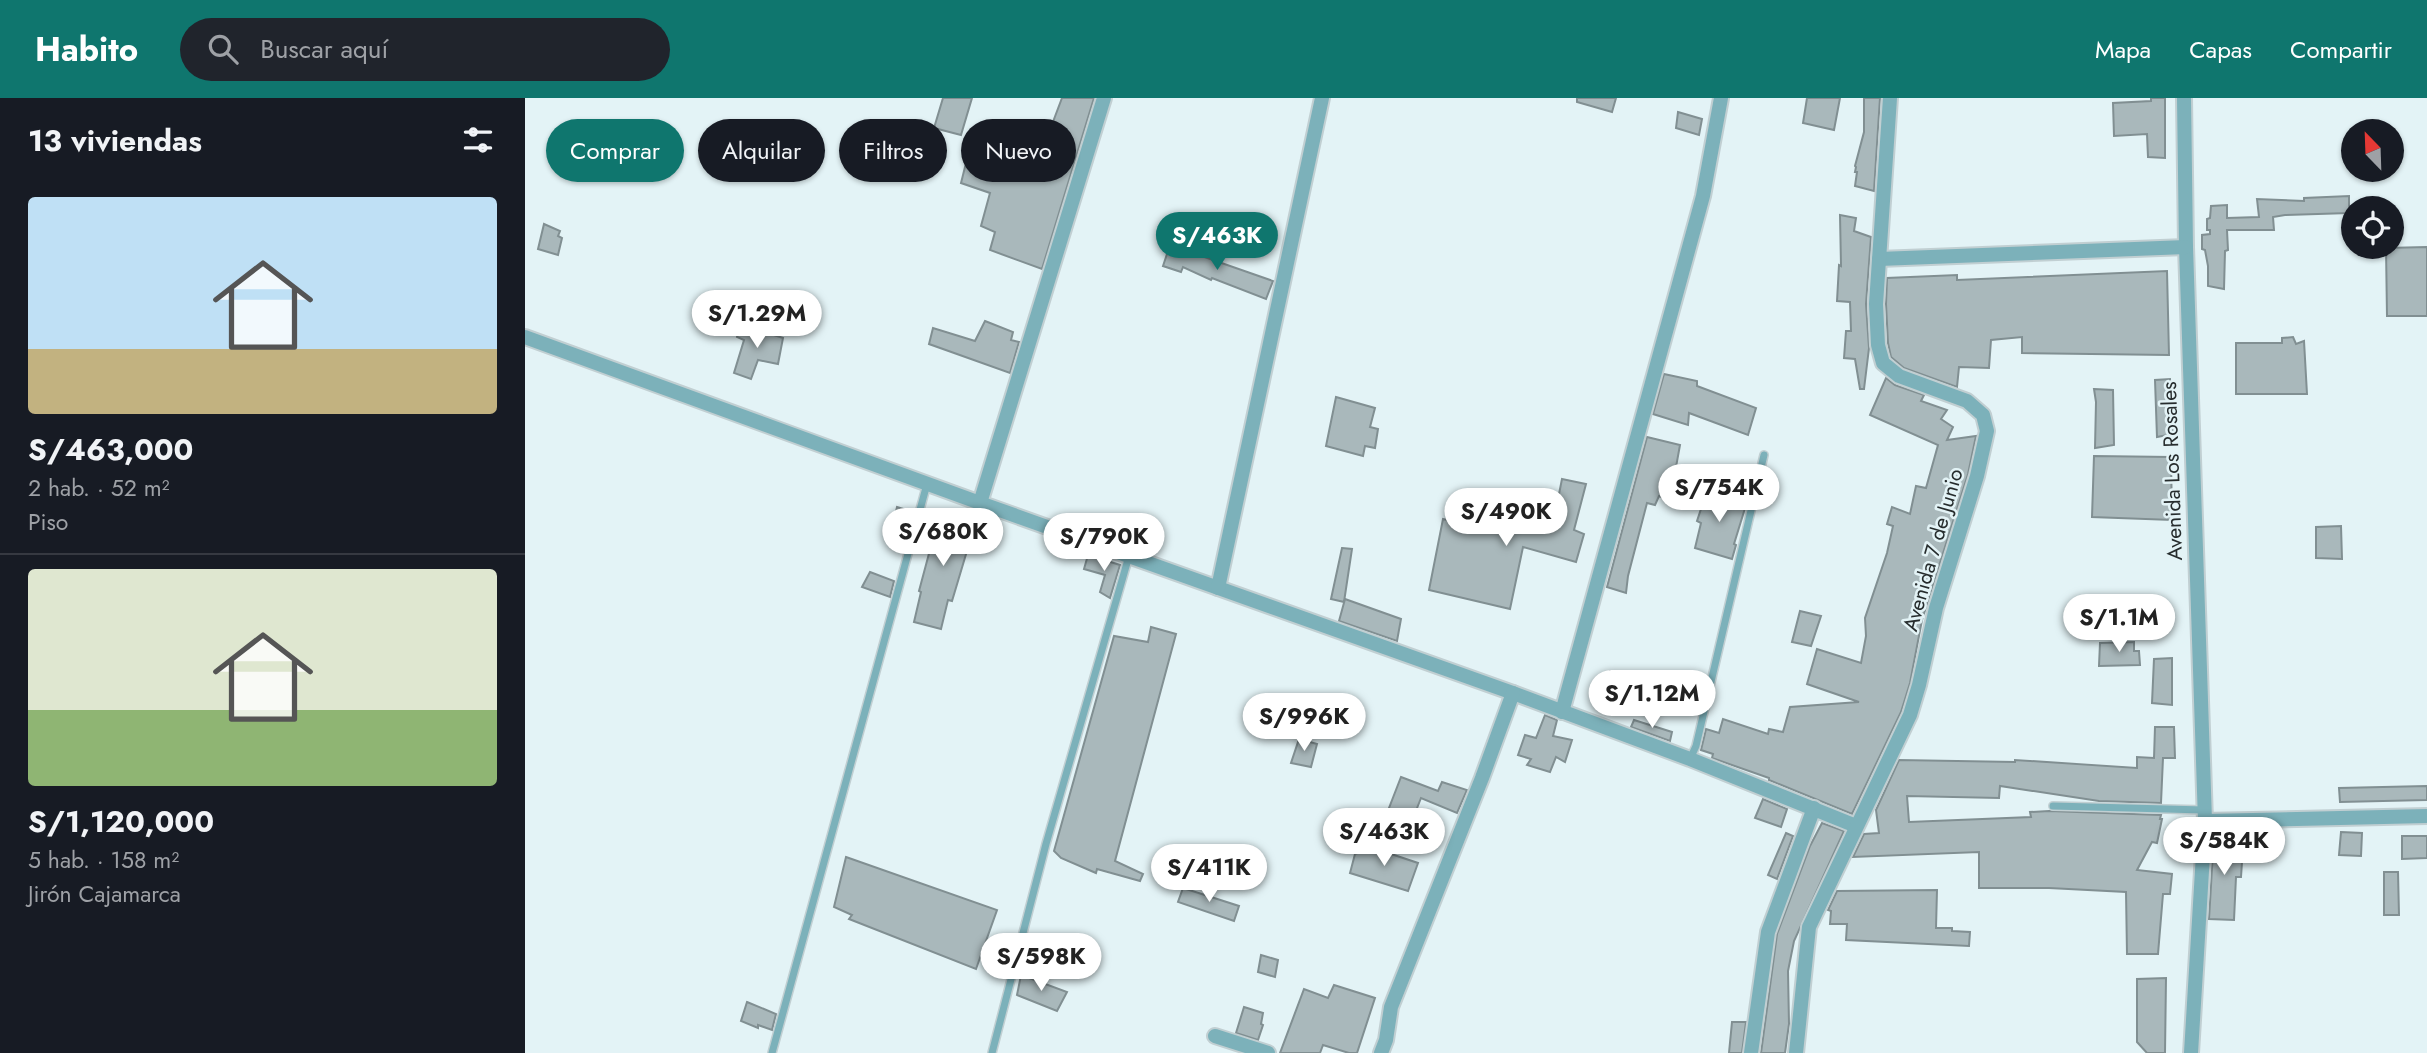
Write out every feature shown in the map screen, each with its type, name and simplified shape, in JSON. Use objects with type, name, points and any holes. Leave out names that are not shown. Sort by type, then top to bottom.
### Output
[{"type":"street","points":[[980,503],[1104,98]]},
{"type":"street","points":[[1218,588],[1322,98]]},
{"type":"street","points":[[1562,712],[1703,196],[1721,98]]},
{"type":"street","name":"Avenida 7 de Junio","points":[[1795,1053],[1809,927],[1913,708],[1936,608],[1977,476],[1987,431],[1983,415],[1967,401],[1899,376],[1883,363],[1878,345],[1876,304],[1890,98]]},
{"type":"street","name":"Avenida Los Rosales","points":[[2184,98],[2186,247],[2204,816],[2191,1053]]},
{"type":"street","points":[[1879,259],[2186,247]]},
{"type":"street","points":[[525,337],[1513,693],[1690,759],[1856,826]]},
{"type":"street","points":[[1384,1047],[1391,1007],[1513,693]]},
{"type":"street","points":[[1751,1053],[1768,932],[1814,808]]},
{"type":"street","points":[[2204,816],[2427,816]]},
{"type":"street","points":[[1215,1035],[1268,1053]]},
{"type":"lane","points":[[1690,759],[1696,746],[1764,454]]},
{"type":"lane","points":[[772,1053],[927,484]]},
{"type":"lane","points":[[992,1053],[1046,844],[1129,556]]},
{"type":"lane","points":[[2053,806],[2204,816]]},
{"type":"building","points":[[943,98],[972,98],[966,119],[961,119],[961,135],[947,131],[947,119],[937,119]]},
{"type":"building","points":[[1062,98],[1094,98],[1076,157],[1076,119],[1054,119]]},
{"type":"building","points":[[1577,98],[1616,98],[1612,112],[1577,102]]},
{"type":"building","points":[[1807,98],[1840,98],[1834,130],[1803,123]]},
{"type":"building","points":[[1864,98],[1880,98],[1874,191],[1855,186],[1855,166],[1864,132]]},
{"type":"building","points":[[2151,98],[2165,98],[2165,158],[2148,157],[2147,134],[2114,136],[2113,103],[2151,101]]},
{"type":"building","points":[[1678,112],[1702,119],[1699,135],[1676,128]]},
{"type":"building","points":[[1068,182],[1042,269],[990,250],[995,232],[981,226],[990,193],[961,183]]},
{"type":"building","points":[[2341,196],[2341,213],[2273,217],[2274,230],[2227,230],[2224,289],[2208,286],[2208,266],[2205,250],[2202,249],[2202,235],[2210,234],[2210,230],[2207,230],[2207,219],[2210,218],[2211,206],[2227,205],[2227,218],[2259,217],[2257,199],[2304,201],[2304,198]]},
{"type":"building","points":[[1840,215],[1856,218],[1854,231],[1871,237],[1866,304],[1869,348],[1864,389],[1860,389],[1855,359],[1844,358],[1846,331],[1851,331],[1850,302],[1837,301],[1839,265],[1841,266]]},
{"type":"building","points":[[544,224],[560,231],[558,236],[562,238],[558,255],[538,249]]},
{"type":"building","points":[[1170,245],[1273,281],[1266,299],[1183,267],[1181,272],[1163,266]]},
{"type":"building","points":[[2427,247],[2427,316],[2387,316],[2386,259],[2404,259],[2404,248]]},
{"type":"building","points":[[2167,271],[2169,355],[2022,353],[2022,337],[1991,340],[1989,368],[1959,367],[1957,387],[1904,368],[1891,357],[1886,304],[1887,278],[1957,275],[1957,280]]},
{"type":"building","points":[[985,321],[1013,332],[1011,340],[1019,342],[1010,373],[929,344],[933,328],[975,341]]},
{"type":"building","points":[[740,324],[783,338],[778,364],[758,360],[751,379],[734,373],[744,340],[737,337]]},
{"type":"building","points":[[2293,337],[2296,344],[2304,341],[2307,394],[2236,394],[2236,343],[2282,343],[2282,338]]},
{"type":"building","points":[[1664,374],[1697,381],[1697,386],[1756,408],[1748,435],[1689,413],[1688,425],[1653,414]]},
{"type":"building","points":[[1886,378],[1895,385],[1924,395],[1921,401],[1947,410],[1941,419],[1953,427],[1947,440],[1976,436],[1968,474],[1922,620],[1910,683],[1901,712],[1852,814],[1769,778],[1712,758],[1713,754],[1701,750],[1706,729],[1719,733],[1723,719],[1768,734],[1769,729],[1783,732],[1790,707],[1859,702],[1807,684],[1817,649],[1861,663],[1866,636],[1865,618],[1887,553],[1893,526],[1887,524],[1892,507],[1910,514],[1916,486],[1926,488],[1938,445],[1870,415]]},
{"type":"building","points":[[2170,379],[2173,434],[2157,437],[2155,380]]},
{"type":"building","points":[[2094,389],[2113,390],[2114,445],[2095,448]]},
{"type":"building","points":[[1336,397],[1375,408],[1370,427],[1378,429],[1375,448],[1365,446],[1363,456],[1326,446]]},
{"type":"building","points":[[1647,437],[1680,445],[1670,500],[1659,496],[1655,505],[1647,503],[1626,593],[1607,587]]},
{"type":"building","points":[[2094,456],[2171,457],[2172,520],[2092,517]]},
{"type":"building","points":[[1562,479],[1586,484],[1574,530],[1584,534],[1576,562],[1523,547],[1510,609],[1429,590],[1443,519],[1491,531],[1491,527],[1509,529],[1517,497],[1557,504]]},
{"type":"building","points":[[1708,488],[1725,493],[1724,498],[1746,505],[1732,559],[1695,548],[1701,523],[1697,521]]},
{"type":"building","points":[[897,507],[913,512],[905,541],[890,538]]},
{"type":"building","points":[[945,511],[975,524],[952,601],[948,600],[941,629],[914,622],[921,592],[919,591],[939,516]]},
{"type":"building","points":[[2341,526],[2342,559],[2316,558],[2316,527]]},
{"type":"building","points":[[1342,548],[1352,549],[1344,602],[1331,599]]},
{"type":"building","points":[[1088,555],[1120,565],[1110,598],[1100,592],[1105,575],[1084,569]]},
{"type":"building","points":[[870,572],[894,581],[890,597],[862,587]]},
{"type":"building","points":[[1345,599],[1401,619],[1397,641],[1339,621]]},
{"type":"building","points":[[1800,611],[1821,616],[1811,646],[1792,642]]},
{"type":"building","points":[[1151,627],[1176,634],[1115,861],[1143,874],[1140,881],[1097,869],[1096,873],[1061,858],[1054,851],[1114,636],[1148,642]]},
{"type":"building","points":[[2134,642],[2134,651],[2139,651],[2140,665],[2099,666],[2100,643]]},
{"type":"building","points":[[2172,658],[2172,705],[2152,703],[2154,659]]},
{"type":"building","points":[[1610,671],[1623,672],[1616,701],[1603,695]]},
{"type":"building","points":[[1545,715],[1557,720],[1553,736],[1572,740],[1565,762],[1556,757],[1550,772],[1527,765],[1531,759],[1518,755],[1525,735],[1536,738]]},
{"type":"building","points":[[1634,720],[1672,732],[1670,741],[1631,727]]},
{"type":"building","points":[[2155,727],[2174,727],[2175,758],[2163,758],[2161,803],[2099,801],[2000,786],[1999,798],[1907,796],[1909,822],[2031,817],[2030,812],[2049,811],[2161,815],[2157,843],[2152,842],[2137,870],[2172,874],[2170,894],[2163,894],[2158,954],[2127,954],[2126,892],[1979,888],[1979,852],[1853,857],[1864,834],[1879,833],[1876,810],[1899,760],[2015,760],[2137,768],[2137,757],[2154,758]]},
{"type":"building","points":[[1299,739],[1317,744],[1311,767],[1291,763]]},
{"type":"building","points":[[1401,777],[1438,791],[1442,782],[1467,790],[1457,813],[1421,798],[1408,831],[1384,821]]},
{"type":"building","points":[[2427,786],[2427,800],[2340,802],[2339,788]]},
{"type":"building","points":[[1763,799],[1787,809],[1781,827],[1755,818]]},
{"type":"building","points":[[1822,823],[1844,831],[1794,941],[1788,971],[1789,1024],[1785,1053],[1761,1053],[1777,934],[1810,846]]},
{"type":"building","points":[[2341,832],[2362,833],[2361,856],[2339,855]]},
{"type":"building","points":[[1786,833],[1793,836],[1777,879],[1768,875]]},
{"type":"building","points":[[2214,835],[2239,835],[2238,862],[2242,862],[2241,877],[2236,877],[2234,920],[2209,919]]},
{"type":"building","points":[[2402,836],[2427,836],[2427,858],[2402,859]]},
{"type":"building","points":[[1367,846],[1418,863],[1408,891],[1350,873],[1355,854],[1365,850]]},
{"type":"building","points":[[846,857],[997,910],[976,969],[849,919],[852,915],[834,907]]},
{"type":"building","points":[[2384,872],[2398,872],[2399,915],[2384,915]]},
{"type":"building","points":[[1183,888],[1239,906],[1234,921],[1178,902]]},
{"type":"building","points":[[1937,890],[1936,928],[1970,932],[1969,946],[1846,940],[1847,924],[1830,924],[1831,911],[1828,910],[1837,891]]},
{"type":"building","points":[[1261,955],[1278,960],[1275,977],[1258,972]]},
{"type":"building","points":[[1021,975],[1067,992],[1057,1011],[1017,995]]},
{"type":"building","points":[[2166,978],[2165,1053],[2147,1053],[2137,1042],[2137,979]]},
{"type":"building","points":[[1334,985],[1375,998],[1357,1053],[1323,1045],[1320,1053],[1280,1053],[1304,989],[1328,998]]},
{"type":"building","points":[[747,1002],[776,1014],[772,1030],[741,1021]]},
{"type":"building","points":[[1244,1007],[1263,1013],[1263,1025],[1258,1040],[1236,1033]]},
{"type":"building","points":[[1732,1022],[1746,1022],[1742,1053],[1729,1053]]}]
